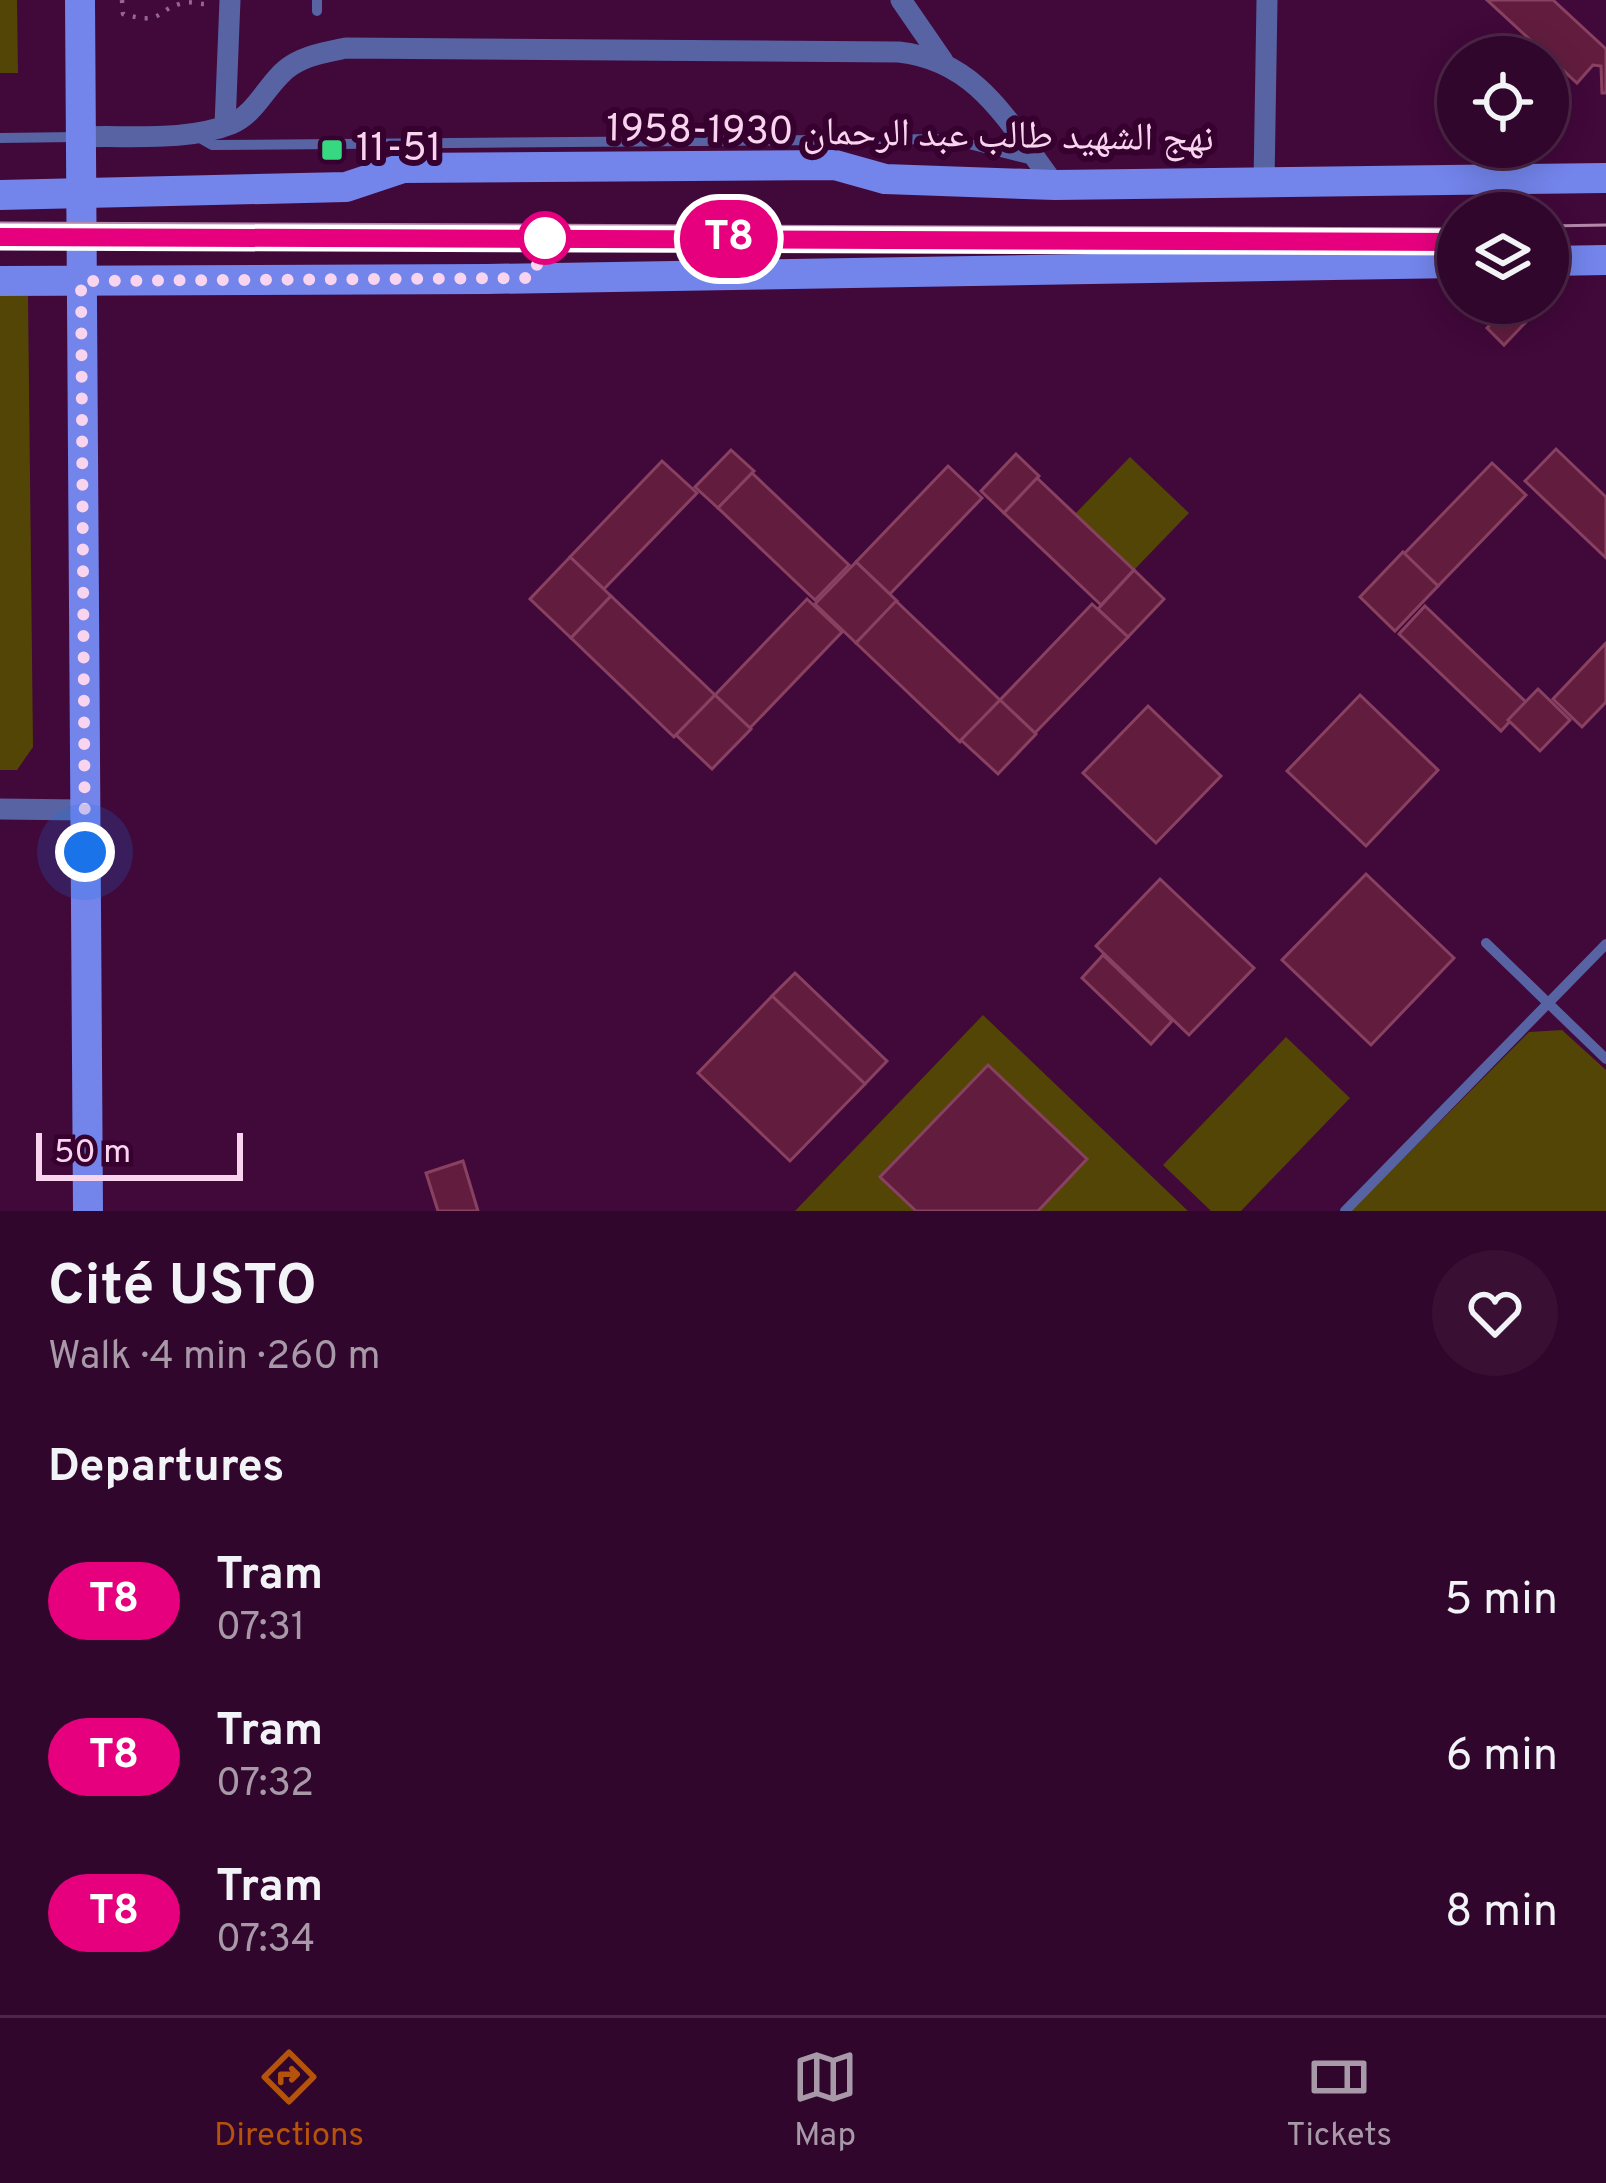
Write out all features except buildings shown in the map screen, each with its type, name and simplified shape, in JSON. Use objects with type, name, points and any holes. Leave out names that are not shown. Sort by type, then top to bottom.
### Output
[{"type":"main road","points":[[80,0],[88,1211]]},
{"type":"main road","name":"نهج الشهيد طالب عبد الرحمان 1930-1958","points":[[0,195],[346,187],[403,168],[835,165],[885,179],[1046,173],[1264,183],[1606,178]]},
{"type":"main road","points":[[1569,261],[1606,260]]},
{"type":"main road","points":[[0,281],[510,278],[1437,262]]},
{"type":"street","points":[[225,125],[230,0]]},
{"type":"street","points":[[901,0],[943,61],[978,85],[1046,173]]},
{"type":"street","points":[[1264,183],[1267,0]]},
{"type":"street","points":[[81,137],[191,133],[225,125],[254,109],[289,66],[315,54],[346,49],[899,52],[943,61]]},
{"type":"street","points":[[0,809],[84,810]]},
{"type":"lane","points":[[191,133],[212,145],[950,139],[1046,173]]},
{"type":"lane","points":[[0,138],[81,137]]},
{"type":"lane","points":[[1486,944],[1606,1059]]},
{"type":"lane","points":[[1345,1211],[1606,944]]},
{"type":"path","points":[[122,0],[123,14],[138,19],[169,12],[179,0]]},
{"type":"shaded area","points":[[0,0],[17,0],[18,73],[0,73]]},
{"type":"shaded area","points":[[0,296],[28,296],[33,747],[17,770],[0,770]]},
{"type":"shaded area","points":[[1130,457],[1189,513],[1134,570],[1075,514]]},
{"type":"shaded area","points":[[983,1015],[1188,1211],[795,1211]]},
{"type":"shaded area","points":[[1562,1030],[1606,1070],[1606,1211],[1351,1211],[1529,1032]]},
{"type":"shaded area","points":[[1286,1037],[1350,1098],[1241,1211],[1211,1211],[1163,1165]]},
{"type":"tram line","points":[[0,223],[1437,229]]},
{"type":"tram line","points":[[1569,226],[1606,225]]},
{"type":"tram line","name":"T8","points":[[0,237],[1437,243]]},
{"type":"place","name":"11-51","points":[[332,150]]},
{"type":"route","points":[[85,852],[81,281],[533,278],[545,238]]}]
